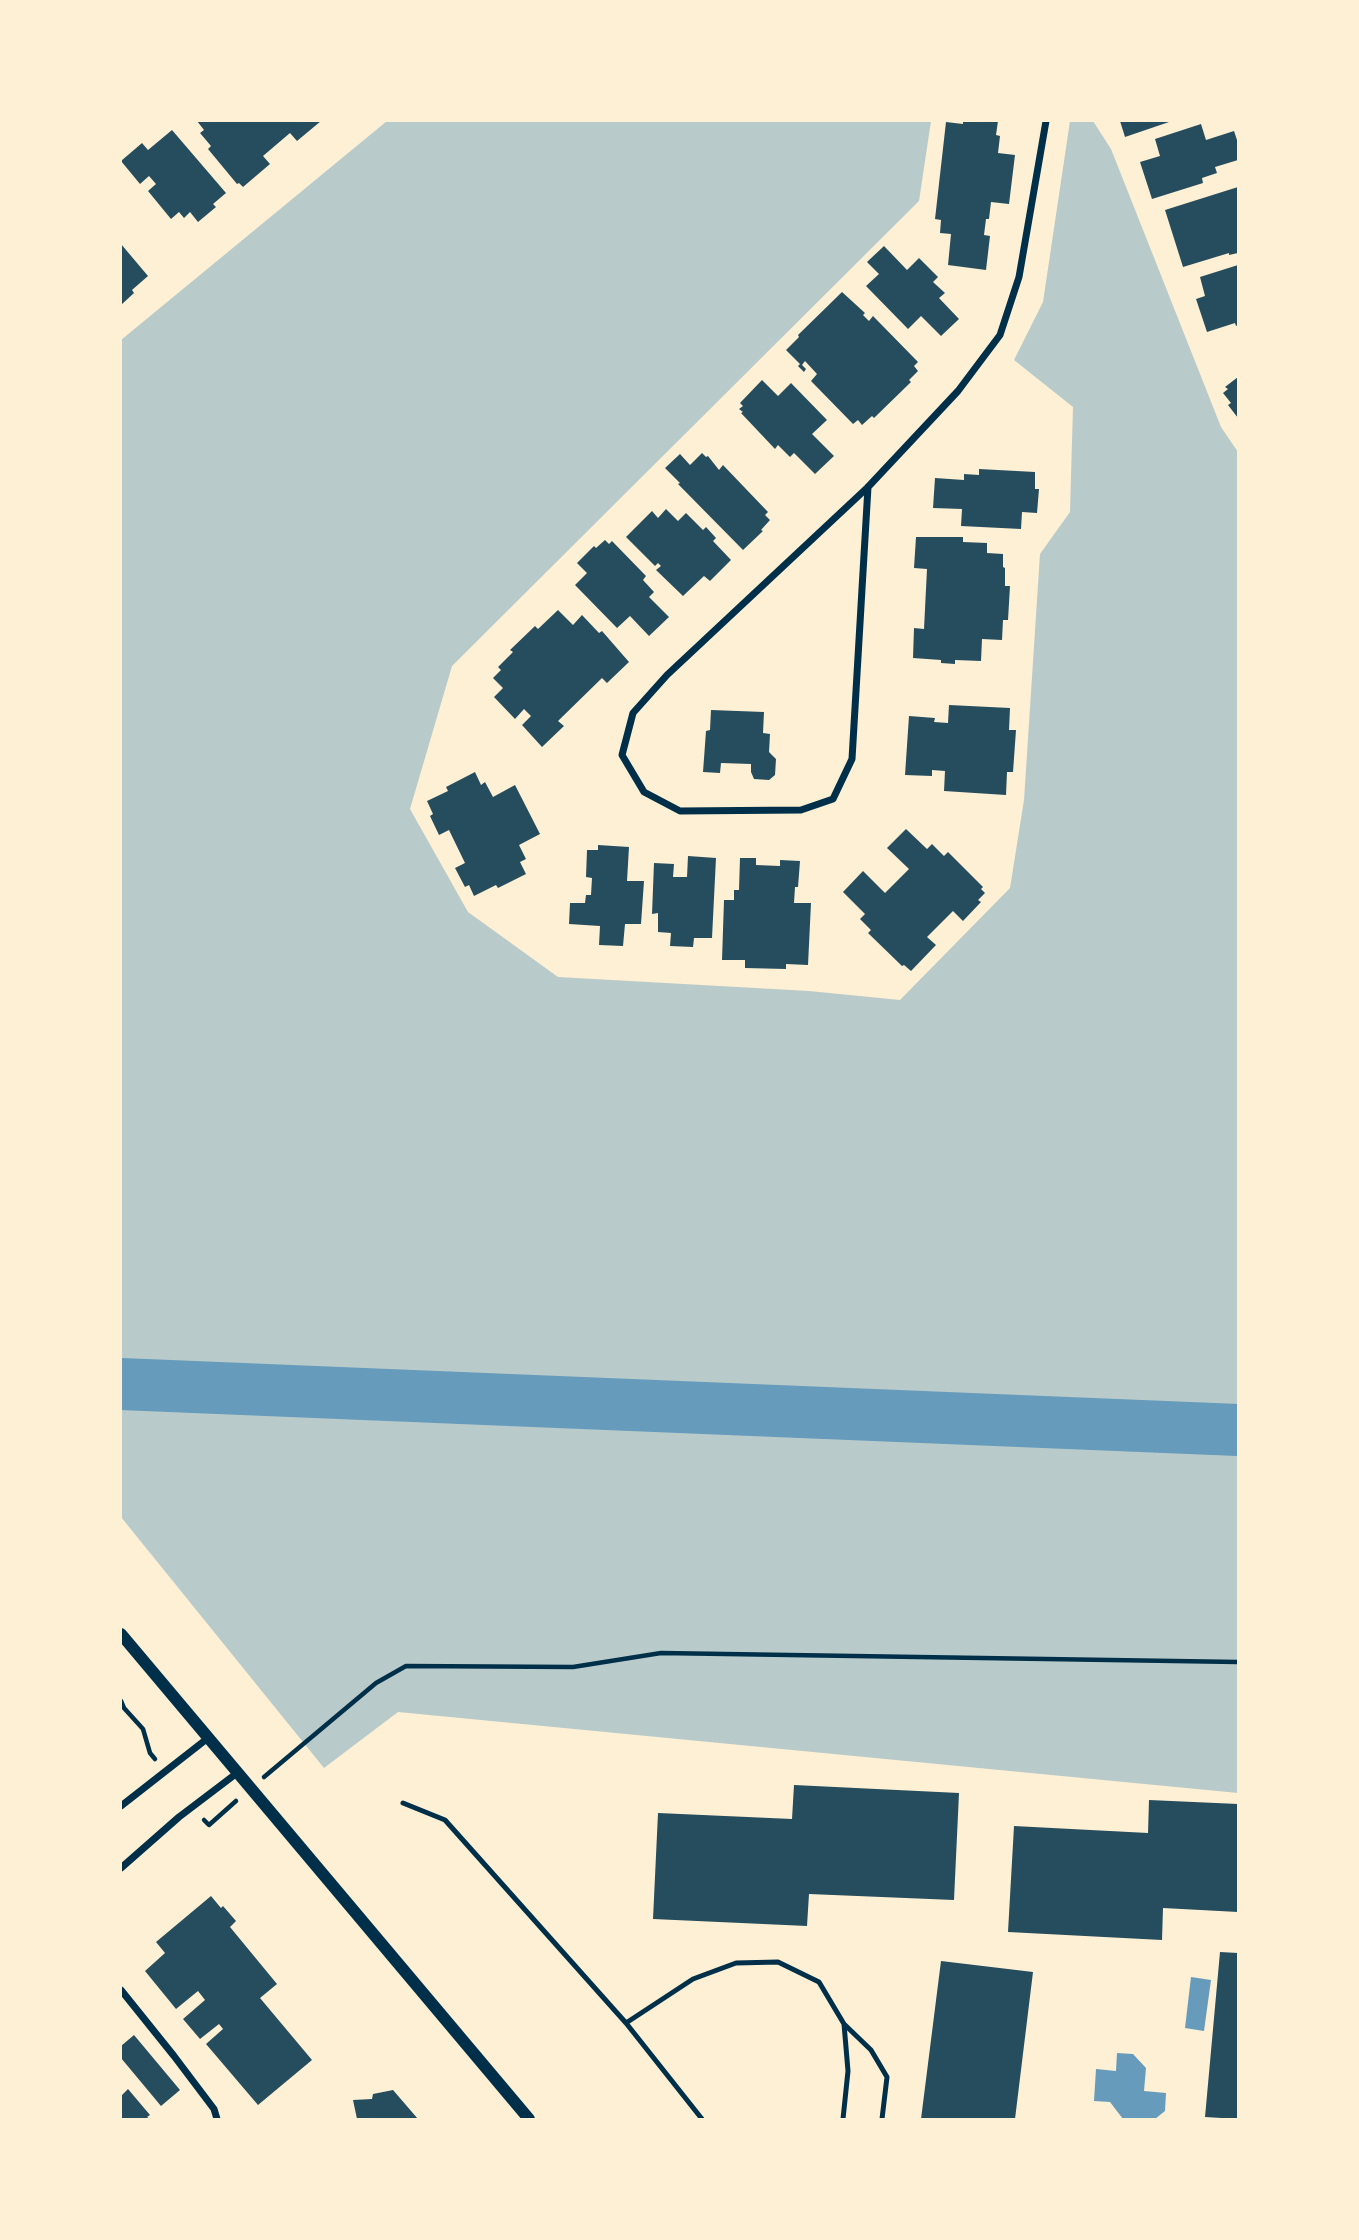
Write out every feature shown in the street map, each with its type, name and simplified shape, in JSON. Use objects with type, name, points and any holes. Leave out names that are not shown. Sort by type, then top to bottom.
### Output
[{"type":"street","points":[[868,487],[852,759],[833,799],[801,810],[680,811],[644,792],[622,755],[633,713],[667,675],[868,487],[958,391],[1000,335],[1019,276],[1046,121]]},
{"type":"street","points":[[121,1634],[529,2119]]},
{"type":"street","points":[[121,1806],[208,1738]]},
{"type":"street","points":[[121,1868],[237,1773]]},
{"type":"street","points":[[121,1990],[182,2066],[214,2109],[217,2119]]},
{"type":"lane","points":[[404,1803],[444,1820],[626,2024],[702,2119]]},
{"type":"lane","points":[[626,2024],[694,1979],[736,1963],[778,1962],[819,1982],[844,2024],[871,2050],[887,2077],[882,2119]]},
{"type":"lane","points":[[843,2119],[848,2071],[844,2024]]},
{"type":"path","points":[[194,1807],[209,1825],[376,1683],[406,1665],[573,1667],[661,1653],[1238,1661]]},
{"type":"path","points":[[121,1701],[143,1729],[150,1753],[165,1771]]},
{"type":"shaded area","points":[[387,121],[931,121],[919,201],[452,666],[410,809],[468,912],[558,977],[809,991],[900,1000],[1010,888],[1024,800],[1040,554],[1070,512],[1073,407],[1014,360],[1043,302],[1070,121],[1093,121],[1111,149],[1221,427],[1238,452],[1238,1793],[398,1712],[324,1768],[121,1517],[121,340]]},
{"type":"water","points":[[1191,1977],[1211,1980],[1204,2031],[1185,2028]]},
{"type":"water","points":[[1117,2053],[1133,2054],[1146,2068],[1144,2091],[1166,2093],[1165,2111],[1155,2119],[1123,2119],[1110,2102],[1094,2101],[1096,2069],[1116,2071]]},
{"type":"building","points":[[197,121],[321,121],[297,141],[290,133],[263,156],[270,164],[243,187],[237,184],[208,149],[211,146],[200,133],[204,130]]},
{"type":"building","points":[[963,121],[998,121],[998,153],[1015,155],[1009,204],[991,202],[989,219],[986,219],[984,235],[990,236],[986,270],[948,265],[951,234],[940,233],[941,220],[935,219],[946,122],[963,124]]},
{"type":"building","points":[[1120,121],[1172,121],[1125,137]]},
{"type":"building","points":[[1201,124],[1206,140],[1234,131],[1238,143],[1238,160],[1215,167],[1217,173],[1202,178],[1203,183],[1152,199],[1140,162],[1160,156],[1155,139]]},
{"type":"building","points":[[172,130],[226,193],[213,204],[216,207],[198,222],[190,212],[184,218],[179,212],[171,219],[148,191],[156,184],[149,176],[140,184],[121,161],[142,143],[148,150]]},
{"type":"building","points":[[1238,187],[1238,253],[1229,253],[1183,267],[1165,210]]},
{"type":"building","points":[[121,244],[148,276],[132,290],[134,293],[121,305]]},
{"type":"building","points":[[884,246],[907,270],[919,258],[938,277],[933,282],[945,293],[939,298],[959,319],[941,336],[921,316],[908,329],[866,286],[879,274],[867,262]]},
{"type":"building","points":[[1238,265],[1238,325],[1235,323],[1207,332],[1196,299],[1205,296],[1200,277]]},
{"type":"building","points":[[842,292],[865,313],[863,315],[869,321],[873,316],[918,362],[914,366],[918,371],[909,380],[911,382],[874,418],[872,416],[862,425],[858,420],[853,424],[811,381],[817,374],[805,361],[802,365],[806,369],[804,372],[786,350]]},
{"type":"building","points":[[1238,377],[1238,418],[1223,393],[1228,389],[1225,387]]},
{"type":"building","points":[[762,380],[778,396],[791,383],[827,420],[812,434],[834,456],[815,474],[794,453],[790,457],[778,445],[775,449],[741,413],[743,412],[739,409],[743,406],[740,403]]},
{"type":"building","points":[[702,453],[708,456],[719,470],[723,465],[768,512],[765,515],[770,520],[761,530],[763,531],[743,550],[665,468],[680,454],[690,465]]},
{"type":"building","points":[[979,469],[1035,472],[1035,489],[1039,489],[1037,513],[1022,512],[1021,529],[961,526],[962,509],[933,508],[935,478],[964,480],[964,474],[979,475]]},
{"type":"building","points":[[666,509],[678,521],[686,513],[703,530],[706,527],[716,538],[713,541],[731,560],[710,581],[704,576],[683,596],[656,570],[661,566],[658,563],[655,566],[626,537],[652,511],[658,518]]},
{"type":"building","points":[[916,537],[963,537],[963,542],[987,543],[987,553],[1003,554],[1005,586],[1010,586],[1008,620],[1003,620],[1002,640],[982,639],[981,661],[955,660],[955,664],[913,658],[914,628],[924,629],[927,569],[914,568]]},
{"type":"building","points":[[605,540],[609,544],[612,541],[646,576],[643,580],[654,592],[649,597],[669,617],[649,636],[630,616],[617,628],[575,585],[587,573],[577,563],[594,546],[596,548]]},
{"type":"building","points":[[558,610],[573,625],[582,615],[599,633],[602,631],[629,662],[607,683],[602,678],[558,721],[564,726],[542,747],[522,725],[531,716],[524,709],[515,719],[494,697],[503,688],[493,678],[501,670],[498,667],[513,652],[510,650],[535,626],[538,629]]},
{"type":"building","points":[[949,705],[1010,708],[1009,730],[1016,730],[1013,772],[1007,772],[1006,795],[944,791],[945,771],[932,770],[932,776],[905,775],[909,716],[935,718],[934,722],[948,723]]},
{"type":"building","points":[[711,710],[764,712],[763,733],[770,734],[769,752],[776,759],[775,775],[769,780],[754,779],[751,764],[721,763],[720,773],[703,772],[706,731],[710,730]]},
{"type":"building","points":[[475,772],[481,785],[485,782],[493,797],[515,785],[540,834],[519,845],[526,859],[520,862],[526,874],[474,896],[469,885],[465,887],[455,868],[465,863],[449,830],[439,835],[430,816],[433,814],[427,801],[448,791],[446,787]]},
{"type":"building","points":[[906,829],[927,849],[932,844],[944,856],[948,852],[983,887],[981,889],[985,893],[978,900],[981,902],[963,921],[953,911],[927,937],[936,945],[911,971],[902,966],[868,933],[871,930],[860,919],[865,914],[843,892],[863,871],[885,893],[909,869],[887,848]]},
{"type":"building","points":[[598,845],[629,847],[627,881],[644,881],[641,924],[625,924],[623,946],[599,945],[600,926],[569,924],[570,903],[585,903],[586,895],[591,895],[592,878],[586,877],[587,850],[598,850]]},
{"type":"building","points":[[688,856],[716,858],[712,938],[694,938],[693,947],[670,946],[671,933],[658,932],[658,913],[652,914],[654,863],[674,864],[673,877],[687,877]]},
{"type":"building","points":[[740,858],[756,858],[756,865],[780,866],[780,860],[800,861],[794,903],[811,903],[808,965],[786,964],[786,969],[745,968],[745,960],[722,960],[724,900],[734,900],[734,890],[739,890]]},
{"type":"building","points":[[794,1785],[959,1793],[954,1900],[809,1894],[807,1926],[653,1919],[658,1813],[792,1819]]},
{"type":"building","points":[[1149,1800],[1238,1804],[1238,1912],[1163,1908],[1162,1940],[1008,1932],[1014,1826],[1148,1833]]},
{"type":"building","points":[[211,1896],[236,1921],[230,1927],[277,1984],[260,1998],[312,2060],[258,2105],[206,2044],[223,2029],[219,2024],[200,2039],[183,2019],[205,2000],[198,1991],[176,2009],[145,1971],[165,1953],[156,1942]]},
{"type":"building","points":[[1220,1952],[1238,1953],[1238,2119],[1205,2117]]},
{"type":"building","points":[[941,1961],[1033,1972],[1015,2119],[921,2119]]},
{"type":"building","points":[[134,2035],[180,2090],[161,2106],[121,2058],[121,2046]]},
{"type":"building","points":[[128,2089],[150,2115],[147,2117],[150,2119],[121,2119],[121,2096]]},
{"type":"building","points":[[393,2090],[418,2119],[357,2119],[353,2100],[372,2099],[373,2094]]},
{"type":"waterway","points":[[121,1384],[1238,1430]]}]
